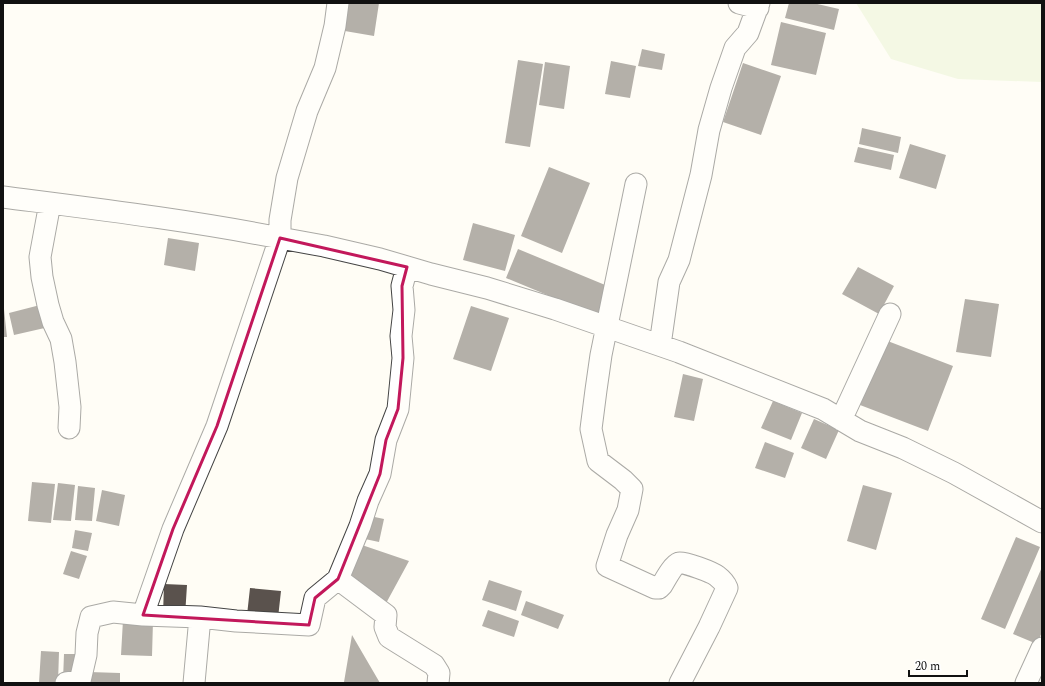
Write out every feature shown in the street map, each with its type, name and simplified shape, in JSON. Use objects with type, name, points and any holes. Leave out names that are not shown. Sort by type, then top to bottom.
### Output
[{"type":"street","points":[[143,615],[172,529],[217,426],[280,238],[280,220],[287,178],[307,111],[325,68],[335,26],[338,3]]},
{"type":"street","points":[[660,345],[669,282],[679,260],[701,175],[709,130],[721,88],[735,48],[748,33],[752,5]]},
{"type":"street","points":[[636,184],[607,327],[597,383],[591,429],[598,461],[623,480],[632,489],[628,510],[617,535],[607,566],[655,588],[659,588],[674,566],[679,563],[698,567],[716,575],[725,583],[727,588],[680,683]]},
{"type":"street","points":[[3,197],[230,228],[324,246],[380,259],[487,288],[555,309],[686,354],[823,409],[860,431],[903,448],[954,473],[1042,522]]},
{"type":"street","points":[[50,203],[40,257],[42,277],[48,305],[53,322],[61,339],[65,362],[70,407],[69,428]]},
{"type":"street","points":[[66,683],[80,681],[86,655],[87,633],[90,617],[113,612],[308,625],[315,598],[338,579],[380,474],[386,440],[398,409],[403,358],[401,336],[404,310],[402,286],[407,267]]},
{"type":"street","points":[[841,420],[890,314]]},
{"type":"street","points":[[338,579],[386,615],[385,627],[389,637],[434,665],[439,673],[438,683]]},
{"type":"street","points":[[194,683],[200,617]]},
{"type":"street","points":[[1026,683],[1041,652]]},
{"type":"highlighted area","points":[[280,238],[407,267],[402,286],[403,358],[398,409],[386,440],[380,474],[338,579],[315,598],[309,625],[143,615],[173,529],[217,426]]},
{"type":"green space","points":[[856,3],[1042,3],[1042,82],[958,79],[891,59]]},
{"type":"building","points":[[344,3],[379,3],[374,36],[339,30]]},
{"type":"building","points":[[789,3],[813,3],[839,9],[834,30],[785,18]]},
{"type":"building","points":[[781,22],[826,33],[816,75],[771,65]]},
{"type":"building","points":[[642,49],[665,54],[662,70],[638,66]]},
{"type":"building","points":[[518,60],[543,64],[530,147],[505,143]]},
{"type":"building","points":[[611,61],[636,66],[630,98],[605,94]]},
{"type":"building","points":[[545,62],[570,66],[564,109],[539,105]]},
{"type":"building","points":[[743,63],[781,76],[761,135],[723,122]]},
{"type":"building","points":[[862,128],[901,137],[898,153],[859,144]]},
{"type":"building","points":[[910,144],[946,155],[936,189],[899,178]]},
{"type":"building","points":[[858,147],[894,155],[891,170],[854,162]]},
{"type":"building","points":[[549,167],[590,183],[562,253],[521,236]]},
{"type":"building","points":[[473,223],[515,235],[505,271],[463,260]]},
{"type":"building","points":[[168,238],[199,243],[195,271],[164,265]]},
{"type":"building","points":[[518,249],[610,287],[598,316],[506,278]]},
{"type":"building","points":[[858,267],[894,286],[879,314],[842,294]]},
{"type":"building","points":[[965,299],[999,304],[991,357],[956,352]]},
{"type":"building","points":[[44,304],[49,327],[14,335],[9,313]]},
{"type":"building","points":[[471,306],[509,318],[491,371],[453,359]]},
{"type":"building","points":[[4,309],[7,337],[3,337]]},
{"type":"building","points":[[885,340],[953,366],[928,431],[860,405]]},
{"type":"building","points":[[683,374],[703,379],[694,421],[674,417]]},
{"type":"building","points":[[773,401],[802,413],[791,440],[761,428]]},
{"type":"building","points":[[814,419],[839,430],[826,459],[801,448]]},
{"type":"building","points":[[765,442],[794,453],[785,478],[755,468]]},
{"type":"building","points":[[32,482],[55,484],[51,523],[28,521]]},
{"type":"building","points":[[58,483],[75,485],[71,521],[53,520]]},
{"type":"building","points":[[863,485],[892,493],[876,550],[847,541]]},
{"type":"building","points":[[78,486],[95,488],[92,521],[75,520]]},
{"type":"building","points":[[102,490],[125,495],[119,526],[96,521]]},
{"type":"building","points":[[370,516],[384,519],[379,542],[365,539]]},
{"type":"building","points":[[75,530],[92,533],[88,551],[72,548]]},
{"type":"building","points":[[1016,537],[1040,547],[1005,629],[981,619]]},
{"type":"building","points":[[359,544],[409,561],[384,607],[347,583]]},
{"type":"building","points":[[71,551],[87,556],[79,579],[63,574]]},
{"type":"building","points":[[1042,567],[1042,632],[1037,644],[1013,634]]},
{"type":"building","points":[[489,580],[522,591],[516,611],[482,600]]},
{"type":"building","points":[[164,584],[187,585],[185,616],[163,615]]},
{"type":"building","points":[[250,588],[281,591],[278,618],[247,615]]},
{"type":"building","points":[[526,601],[564,615],[558,629],[521,615]]},
{"type":"building","points":[[488,610],[519,621],[514,637],[482,626]]},
{"type":"building","points":[[123,620],[153,621],[152,656],[121,655]]},
{"type":"building","points":[[352,635],[380,683],[344,682]]},
{"type":"building","points":[[41,651],[59,652],[58,683],[39,683]]},
{"type":"building","points":[[64,654],[81,654],[80,681],[63,680]]},
{"type":"building","points":[[89,672],[120,673],[120,683],[88,683]]}]
